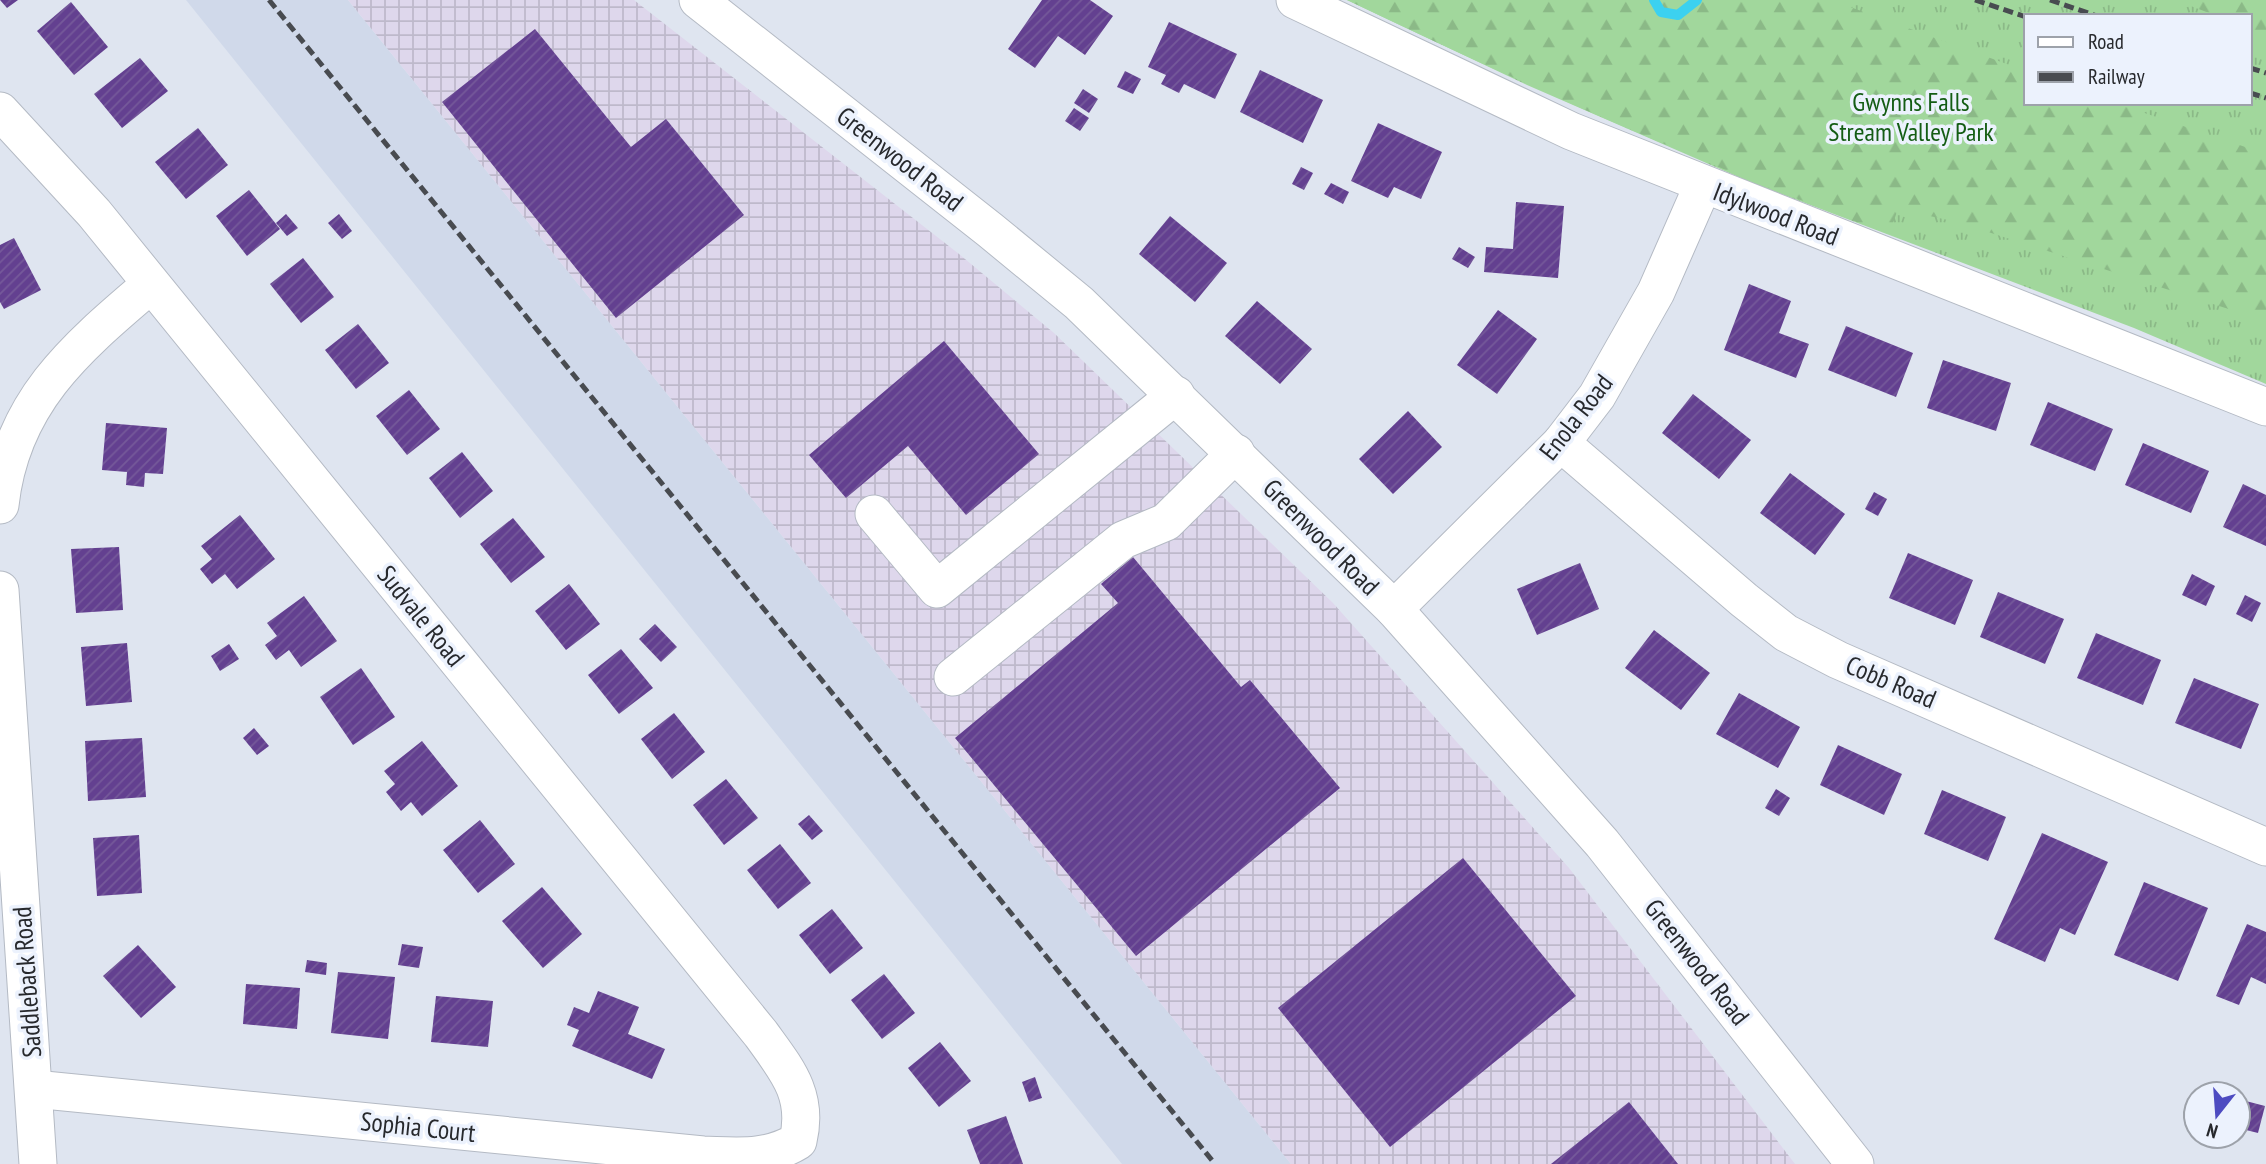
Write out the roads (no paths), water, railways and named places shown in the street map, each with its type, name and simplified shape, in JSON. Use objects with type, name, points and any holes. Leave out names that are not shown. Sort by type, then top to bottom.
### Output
[{"type":"street","name":"Greenwood Road","points":[[698,0],[1079,303],[1394,609],[1602,843],[1855,1164]]},
{"type":"street","name":"Idylwood Road","points":[[1294,0],[1559,125],[1703,185],[2130,351],[2266,407]]},
{"type":"street","name":"Sudvale Road","points":[[0,111],[94,213],[761,1034],[784,1066],[801,1099],[803,1120],[799,1141]]},
{"type":"street","name":"Enola Road","points":[[1394,609],[1561,443],[1623,356],[1656,292],[1703,185]]},
{"type":"street","points":[[0,505],[15,439],[51,377],[82,343],[150,285]]},
{"type":"street","points":[[874,514],[937,589],[1175,395]]},
{"type":"street","name":"Cobb Road","points":[[1561,443],[1786,633],[1838,660],[2266,847]]},
{"type":"street","points":[[953,677],[1123,540],[1166,522],[1236,453]]},
{"type":"street","name":"Saddleback Road","points":[[0,590],[38,1164]]},
{"type":"street","name":"Sophia Court","points":[[34,1089],[703,1155],[748,1156],[779,1153],[799,1141]]},
{"type":"waterway","points":[[1654,0],[1661,12],[1678,15],[1697,0]]},
{"type":"railway","points":[[269,0],[1215,1164]]},
{"type":"railway","points":[[1975,0],[2024,16]]},
{"type":"railway","points":[[2050,0],[2091,14]]},
{"type":"railway","points":[[2252,69],[2266,73]]},
{"type":"railway","points":[[2252,94],[2266,98]]},
{"type":"park label","name":"Gwynns Falls Stream Valley Park","points":[[1911,117]]}]
